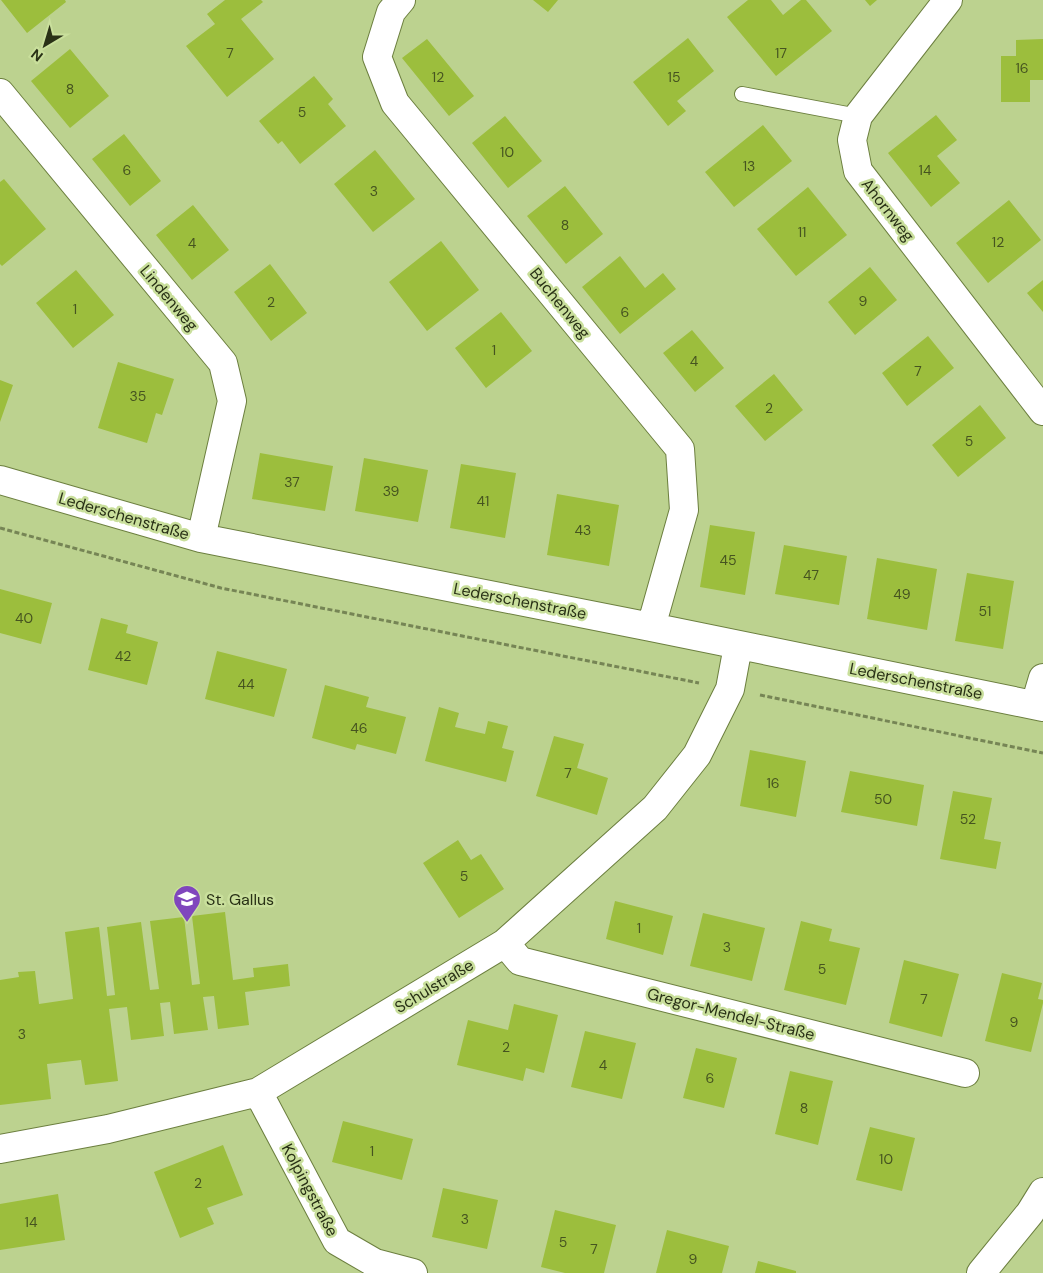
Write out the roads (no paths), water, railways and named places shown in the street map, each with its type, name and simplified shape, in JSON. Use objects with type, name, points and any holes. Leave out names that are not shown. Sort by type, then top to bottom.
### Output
[{"type":"street","name":"Buchenweg","points":[[401,0],[391,12],[377,57],[395,103],[680,448],[684,510],[651,627]]},
{"type":"street","name":"Ahornweg","points":[[948,0],[858,116],[852,140],[858,171],[1043,410]]},
{"type":"street","name":"Lindenweg","points":[[0,93],[223,363],[232,401],[201,538]]},
{"type":"street","name":"Lederschenstraße","points":[[0,480],[201,538],[1039,706]]},
{"type":"street","name":"Schulstraße","points":[[0,1149],[108,1129],[258,1092],[505,943],[655,808],[697,755],[730,689],[738,646]]},
{"type":"street","points":[[1039,706],[1043,678]]},
{"type":"street","name":"Gregor-Mendel-Straße","points":[[505,943],[520,961],[965,1073]]},
{"type":"street","name":"Kolpingstraße","points":[[258,1092],[337,1241],[375,1263],[413,1273]]},
{"type":"street","points":[[981,1273],[1030,1214],[1043,1192]]},
{"type":"lane","points":[[742,94],[858,116]]},
{"type":"place","name":"St. Gallus","points":[[187,923]]}]
